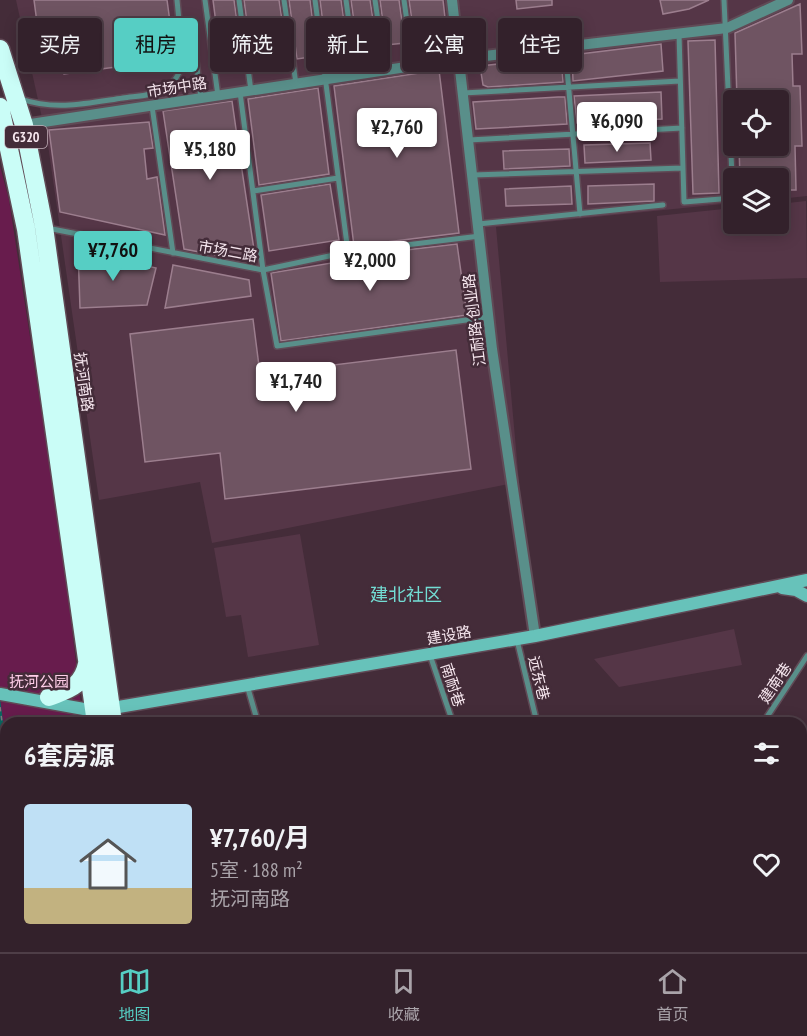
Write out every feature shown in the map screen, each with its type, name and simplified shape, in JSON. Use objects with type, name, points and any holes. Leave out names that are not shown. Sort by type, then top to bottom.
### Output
[{"type":"highway","name":"抚河南路","points":[[0,49],[88,662],[103,712]]},
{"type":"highway","name":"抚河南路","points":[[8,102],[24,125],[44,227],[103,712]]},
{"type":"highway","points":[[48,700],[74,687],[84,677],[88,662]]},
{"type":"main road","name":"建设路","points":[[48,700],[103,712],[535,636],[807,580]]},
{"type":"main road","points":[[769,587],[796,590],[807,596]]},
{"type":"main road","points":[[0,687],[48,700]]},
{"type":"main road","points":[[0,694],[48,700]]},
{"type":"street","name":"江耐路·创业路","points":[[452,0],[454,18]]},
{"type":"street","name":"市场中路","points":[[582,45],[727,28],[788,0]]},
{"type":"street","name":"市场中路","points":[[24,125],[378,72]]},
{"type":"street","name":"江耐路·创业路","points":[[461,72],[488,317],[535,636]]},
{"type":"lane","points":[[177,0],[179,18]]},
{"type":"lane","points":[[205,0],[218,96]]},
{"type":"lane","points":[[239,0],[251,91]]},
{"type":"lane","points":[[284,0],[296,84]]},
{"type":"lane","points":[[315,0],[348,252]]},
{"type":"lane","points":[[346,0],[356,75]]},
{"type":"lane","points":[[375,0],[378,18]]},
{"type":"lane","points":[[404,0],[406,18]]},
{"type":"lane","points":[[679,34],[684,202],[733,198],[724,0]]},
{"type":"lane","points":[[8,102],[71,106],[148,94],[164,90],[176,79],[179,72]]},
{"type":"lane","points":[[197,72],[201,98]]},
{"type":"lane","points":[[567,72],[580,213]]},
{"type":"lane","points":[[463,93],[680,81]]},
{"type":"lane","points":[[240,92],[263,270],[277,346],[488,317]]},
{"type":"lane","points":[[152,106],[173,253]]},
{"type":"lane","points":[[469,140],[682,128]]},
{"type":"lane","points":[[473,175],[683,168]]},
{"type":"lane","points":[[253,191],[338,178]]},
{"type":"lane","points":[[478,224],[663,206]]},
{"type":"lane","name":"市场二路","points":[[44,227],[263,270],[348,252],[480,236]]},
{"type":"lane","name":"远东巷","points":[[517,639],[536,717]]},
{"type":"lane","name":"南耐巷","points":[[430,654],[451,717]]},
{"type":"lane","name":"建南巷","points":[[767,717],[807,656]]},
{"type":"lane","points":[[247,685],[256,717]]},
{"type":"shaded area","points":[[16,0],[807,0],[807,196],[789,198],[789,168],[723,168],[723,204],[496,227],[519,482],[212,543],[200,482],[99,500],[48,145],[32,72],[102,72],[102,18],[20,18]]},
{"type":"shaded area","points":[[806,201],[807,278],[660,282],[657,216],[723,209],[723,234],[789,234],[789,203]]},
{"type":"shaded area","points":[[300,534],[319,645],[248,657],[241,615],[226,617],[214,548]]},
{"type":"shaded area","points":[[734,629],[742,665],[619,687],[594,659]]},
{"type":"shaded area","points":[[0,698],[2,717],[0,717]]},
{"type":"green space","name":"抚河公园","points":[[0,166],[9,200],[63,552],[82,717],[0,717]]},
{"type":"building","points":[[34,0],[167,0],[169,18],[114,18],[114,67],[102,69],[102,18],[36,18]]},
{"type":"building","points":[[213,0],[234,0],[236,18],[215,18]]},
{"type":"building","points":[[244,0],[279,0],[282,18],[246,18]]},
{"type":"building","points":[[289,0],[310,0],[312,18],[306,18],[306,58],[297,59],[294,18],[291,18]]},
{"type":"building","points":[[320,0],[341,0],[343,18],[322,18]]},
{"type":"building","points":[[351,0],[370,0],[373,18],[354,18]]},
{"type":"building","points":[[380,0],[399,0],[402,43],[390,45],[390,18],[382,18]]},
{"type":"building","points":[[409,0],[443,0],[445,18],[412,18]]},
{"type":"building","points":[[516,0],[552,0],[552,5],[517,9]]},
{"type":"building","points":[[660,0],[709,0],[689,9],[663,14]]},
{"type":"building","points":[[800,4],[802,54],[792,54],[793,86],[800,86],[802,146],[795,146],[796,190],[789,190],[789,168],[740,168],[739,156],[789,156],[789,90],[737,90],[735,33]]},
{"type":"building","points":[[715,40],[719,193],[693,194],[688,41]]},
{"type":"building","points":[[661,44],[663,71],[573,81],[573,72],[582,72],[582,54]]},
{"type":"building","points":[[498,64],[498,72],[562,72],[563,82],[488,87],[483,85],[481,72],[486,72],[486,65]]},
{"type":"building","points":[[439,72],[459,233],[354,246],[334,86]]},
{"type":"building","points":[[318,88],[329,174],[259,185],[248,99]]},
{"type":"building","points":[[661,92],[662,119],[577,123],[574,96]]},
{"type":"building","points":[[565,97],[567,124],[476,129],[473,102]]},
{"type":"building","points":[[232,101],[256,263],[184,249],[163,111]]},
{"type":"building","points":[[149,122],[153,148],[144,149],[147,179],[157,177],[165,235],[60,212],[49,130]]},
{"type":"building","points":[[650,143],[651,160],[585,163],[584,145]]},
{"type":"building","points":[[569,149],[570,166],[504,169],[503,151]]},
{"type":"building","points":[[330,184],[339,240],[269,251],[261,195]]},
{"type":"building","points":[[654,184],[654,201],[588,204],[588,186]]},
{"type":"building","points":[[571,186],[572,204],[506,206],[505,189]]},
{"type":"building","points":[[457,244],[467,315],[281,341],[271,273],[356,259],[355,256]]},
{"type":"building","points":[[78,250],[156,268],[147,305],[80,308]]},
{"type":"building","points":[[173,265],[249,280],[251,296],[165,308]]},
{"type":"building","points":[[253,319],[260,374],[456,350],[471,469],[225,499],[220,453],[145,462],[130,334]]},
{"type":"district","name":"建北社区","points":[[406,594]]}]
